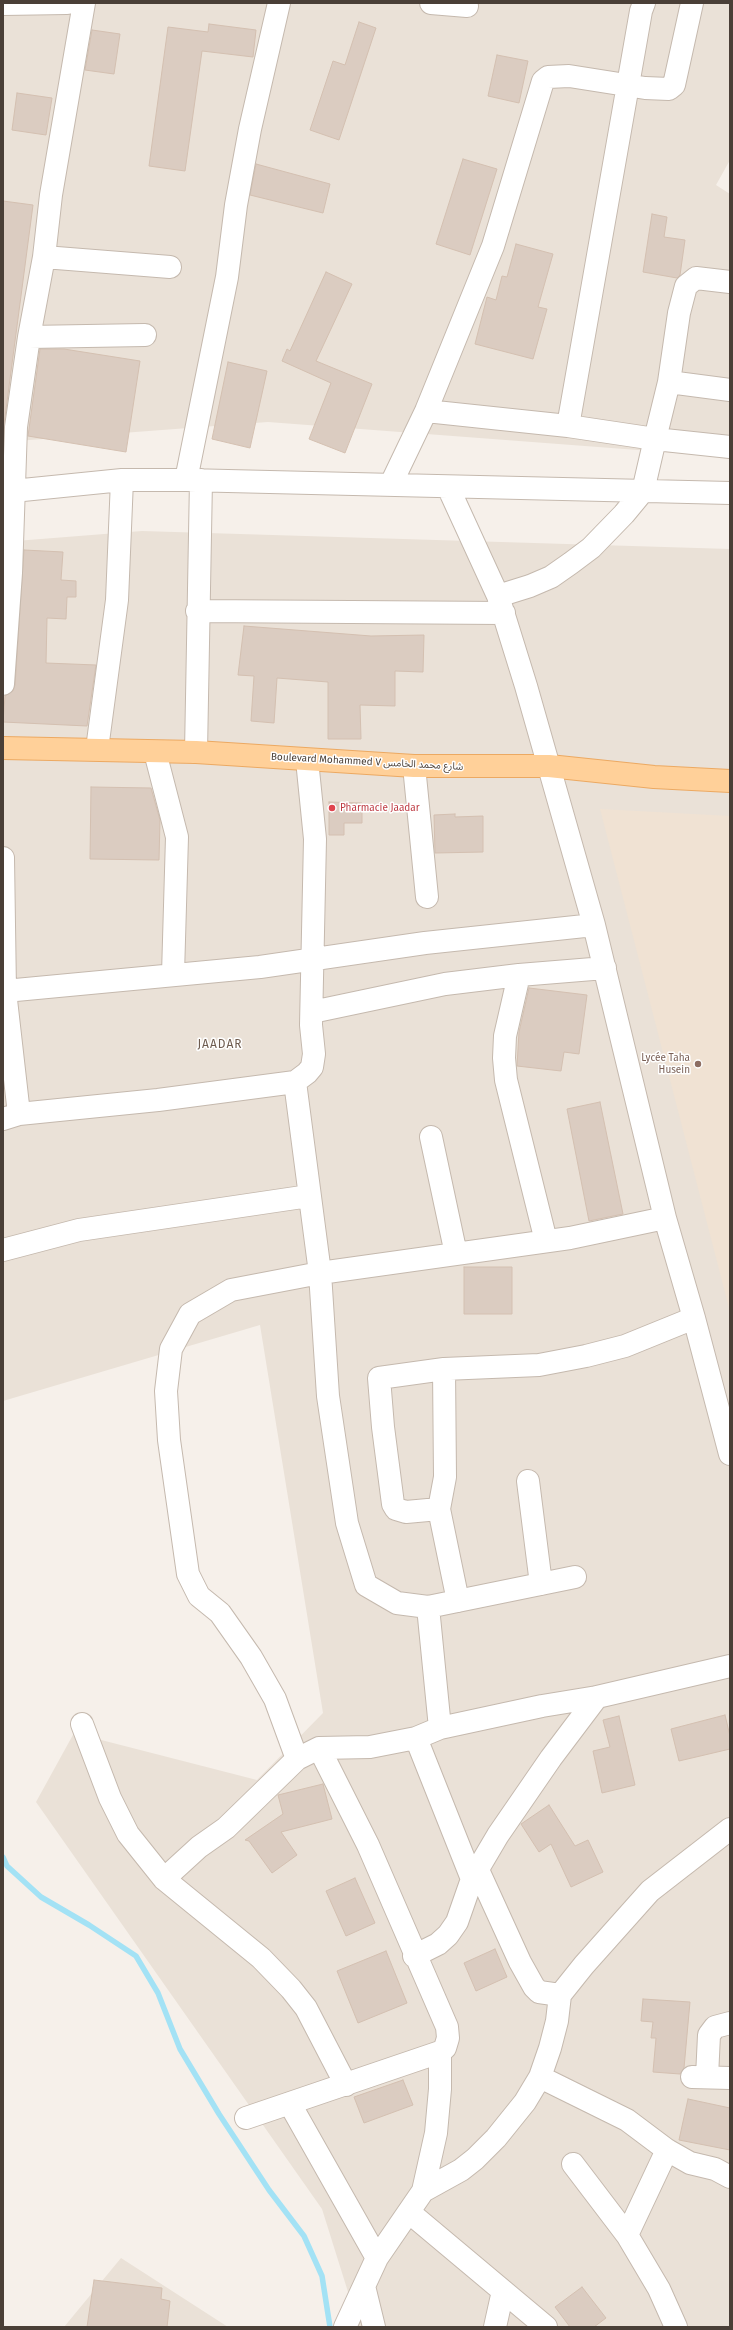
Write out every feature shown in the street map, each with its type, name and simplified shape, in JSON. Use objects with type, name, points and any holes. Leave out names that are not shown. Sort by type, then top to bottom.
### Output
[{"type":"main road","name":"Boulevard Mohammed V شارع محمد الخامس","points":[[3,748],[196,752],[414,766],[549,766],[654,777],[730,781]]},
{"type":"street","points":[[7,4],[67,3]]},
{"type":"street","points":[[3,684],[6,622],[8,491],[29,337],[44,258],[51,195],[84,3]]},
{"type":"street","points":[[196,752],[197,611],[193,480],[227,277],[236,205],[250,129],[279,3]]},
{"type":"street","points":[[431,3],[467,6]]},
{"type":"street","points":[[568,426],[628,85],[644,3]]},
{"type":"street","points":[[391,484],[426,411],[493,246],[543,81],[548,76],[562,76],[662,90],[672,87],[692,3]]},
{"type":"street","points":[[44,258],[170,267]]},
{"type":"street","points":[[197,611],[501,604],[530,586],[551,577],[572,563],[596,543],[624,514],[643,491],[669,382],[679,313],[686,286],[696,278],[730,282]]},
{"type":"street","points":[[29,337],[145,335]]},
{"type":"street","points":[[669,382],[730,390]]},
{"type":"street","points":[[426,411],[568,426],[655,439],[730,447]]},
{"type":"street","points":[[97,749],[117,600],[122,480]]},
{"type":"street","points":[[8,491],[122,480],[193,480],[391,484],[448,488],[730,494]]},
{"type":"street","points":[[448,488],[501,604],[549,766],[594,924],[665,1218],[694,1318],[730,1454]]},
{"type":"street","points":[[155,752],[177,837],[174,974]]},
{"type":"street","points":[[3,858],[5,991],[11,1117],[295,1082],[307,1073],[313,1061],[311,1025],[314,958],[315,839],[307,760]]},
{"type":"street","points":[[414,766],[427,897]]},
{"type":"street","points":[[5,991],[260,967],[425,943],[594,924]]},
{"type":"street","points":[[312,1012],[445,984],[519,975],[605,968]]},
{"type":"street","points":[[519,975],[505,1036],[504,1065],[506,1080],[546,1241]]},
{"type":"street","points":[[295,1082],[320,1273],[328,1396],[347,1523],[366,1586],[397,1603],[428,1607],[575,1577]]},
{"type":"street","points":[[431,1137],[456,1254]]},
{"type":"street","points":[[3,1250],[86,1228],[309,1196]]},
{"type":"street","points":[[297,1759],[275,1699],[251,1657],[220,1613],[199,1596],[188,1574],[169,1440],[166,1391],[171,1349],[190,1314],[231,1290],[320,1273],[375,1267],[546,1241],[665,1218]]},
{"type":"street","points":[[439,1509],[406,1512],[396,1509],[393,1504],[382,1427],[379,1378],[444,1369],[539,1365],[586,1356],[625,1346],[694,1318]]},
{"type":"street","points":[[444,1369],[445,1477],[439,1509],[458,1601]]},
{"type":"street","points":[[528,1481],[541,1584]]},
{"type":"street","points":[[428,1607],[440,1728]]},
{"type":"street","points":[[164,1879],[199,1848],[226,1828],[297,1759],[319,1748],[370,1747],[416,1738],[440,1728],[542,1706],[597,1697],[730,1666]]},
{"type":"street","points":[[414,1956],[438,1944],[448,1935],[457,1922],[475,1874],[498,1835],[546,1765],[597,1697]]},
{"type":"street","points":[[82,1724],[110,1798],[128,1834],[164,1879],[261,1958],[291,1989],[306,2008],[346,2085]]},
{"type":"street","points":[[416,1738],[475,1874],[520,1962],[534,1987],[539,1992],[560,1996]]},
{"type":"street","points":[[246,2118],[440,2052],[445,2048],[448,2032],[414,1956],[368,1845],[319,1748]]},
{"type":"street","points":[[423,2191],[461,2170],[480,2154],[496,2138],[525,2102],[540,2077],[557,2021],[560,1996],[584,1965],[650,1891],[730,1829]]},
{"type":"street","points":[[730,2023],[715,2027],[709,2035],[699,2077],[730,2078]]},
{"type":"street","points":[[348,2322],[377,2258],[410,2213],[423,2191],[436,2132],[440,2088],[440,2052]]},
{"type":"street","points":[[540,2077],[627,2120],[667,2150],[690,2163],[715,2169],[730,2177]]},
{"type":"street","points":[[290,2104],[377,2258]]},
{"type":"street","points":[[627,2234],[667,2150]]},
{"type":"street","points":[[573,2164],[627,2234],[659,2289],[676,2327]]},
{"type":"street","points":[[410,2213],[546,2327]]},
{"type":"street","points":[[364,2286],[374,2327]]},
{"type":"street","points":[[495,2327],[503,2291]]},
{"type":"shaded area","points":[[3,3],[730,3],[730,160],[716,185],[730,194],[730,457],[268,422],[3,442]]},
{"type":"shaded area","points":[[142,531],[730,549],[730,2327],[359,2327],[322,2209],[36,1802],[74,1733],[257,1780],[323,1713],[260,1325],[3,1401],[3,542]]},
{"type":"shaded area","name":"Lycée Taha Husein","points":[[600,809],[730,816],[730,1312]]},
{"type":"shaded area","points":[[121,2258],[228,2327],[64,2327]]},
{"type":"building","points":[[359,22],[376,28],[339,140],[310,130],[333,61],[345,65]]},
{"type":"building","points":[[209,24],[256,30],[253,57],[202,51],[185,171],[149,166],[168,27],[208,32]]},
{"type":"building","points":[[92,30],[120,34],[114,74],[85,70]]},
{"type":"building","points":[[497,55],[528,61],[519,103],[488,96]]},
{"type":"building","points":[[17,93],[52,98],[46,135],[12,130]]},
{"type":"building","points":[[463,159],[497,169],[470,255],[436,244]]},
{"type":"building","points":[[256,164],[330,184],[323,213],[250,195]]},
{"type":"building","points":[[3,201],[33,205],[3,432]]},
{"type":"building","points":[[652,214],[667,217],[664,237],[685,240],[680,275],[677,278],[643,272]]},
{"type":"building","points":[[516,244],[553,254],[538,307],[547,309],[533,359],[475,344],[487,297],[496,300],[502,276],[507,277]]},
{"type":"building","points":[[326,272],[352,284],[316,361],[372,384],[345,453],[309,439],[331,383],[282,361],[287,349],[290,351]]},
{"type":"building","points":[[40,349],[64,349],[140,361],[126,452],[28,436]]},
{"type":"building","points":[[228,362],[267,371],[250,448],[212,439]]},
{"type":"building","points":[[24,550],[63,552],[61,580],[76,581],[76,597],[67,597],[66,619],[47,618],[46,663],[96,665],[87,726],[3,722],[5,696],[13,691],[15,685]]},
{"type":"building","points":[[244,626],[371,636],[424,635],[423,672],[395,671],[395,706],[360,705],[361,739],[328,739],[328,682],[277,678],[274,723],[251,721],[254,676],[238,675]]},
{"type":"building","points":[[91,787],[151,788],[160,820],[159,860],[90,859]]},
{"type":"building","points":[[329,802],[362,803],[362,823],[344,823],[344,835],[329,835]]},
{"type":"building","points":[[455,814],[455,817],[483,816],[483,852],[435,853],[434,815]]},
{"type":"building","points":[[529,988],[587,995],[579,1054],[564,1052],[561,1071],[517,1066],[519,1032]]},
{"type":"building","points":[[600,1102],[623,1214],[589,1221],[567,1109]]},
{"type":"building","points":[[464,1267],[512,1267],[512,1314],[464,1314]]},
{"type":"building","points":[[725,1715],[730,1736],[730,1749],[679,1761],[671,1729]]},
{"type":"building","points":[[619,1716],[635,1785],[602,1793],[593,1751],[610,1747],[603,1720]]},
{"type":"building","points":[[323,1784],[332,1819],[281,1832],[297,1855],[272,1873],[249,1841],[245,1840],[283,1814],[278,1795]]},
{"type":"building","points":[[549,1805],[575,1846],[588,1840],[603,1872],[571,1887],[551,1844],[539,1852],[521,1824]]},
{"type":"building","points":[[355,1878],[375,1923],[346,1936],[326,1891]]},
{"type":"building","points":[[495,1949],[507,1977],[476,1991],[464,1963]]},
{"type":"building","points":[[386,1951],[407,2003],[358,2023],[337,1971]]},
{"type":"building","points":[[643,1999],[690,2002],[684,2068],[680,2074],[653,2072],[656,2038],[651,2038],[653,2022],[641,2021]]},
{"type":"building","points":[[403,2080],[413,2105],[364,2123],[354,2097]]},
{"type":"building","points":[[688,2099],[730,2108],[730,2150],[679,2140]]},
{"type":"building","points":[[94,2280],[162,2288],[161,2299],[170,2301],[167,2327],[87,2327]]},
{"type":"building","points":[[582,2287],[606,2318],[594,2327],[570,2327],[555,2307]]},
{"type":"waterway","points":[[3,1857],[7,1866],[41,1897],[89,1925],[136,1956],[158,1993],[180,2049],[219,2114],[269,2190],[304,2236],[322,2276],[330,2327]]},
{"type":"place","name":"Pharmacie Jaadar","points":[[332,808]]},
{"type":"place","name":"Lycée Taha Husein","points":[[698,1064]]},
{"type":"district","name":"JAADAR","points":[[220,1045]]}]
